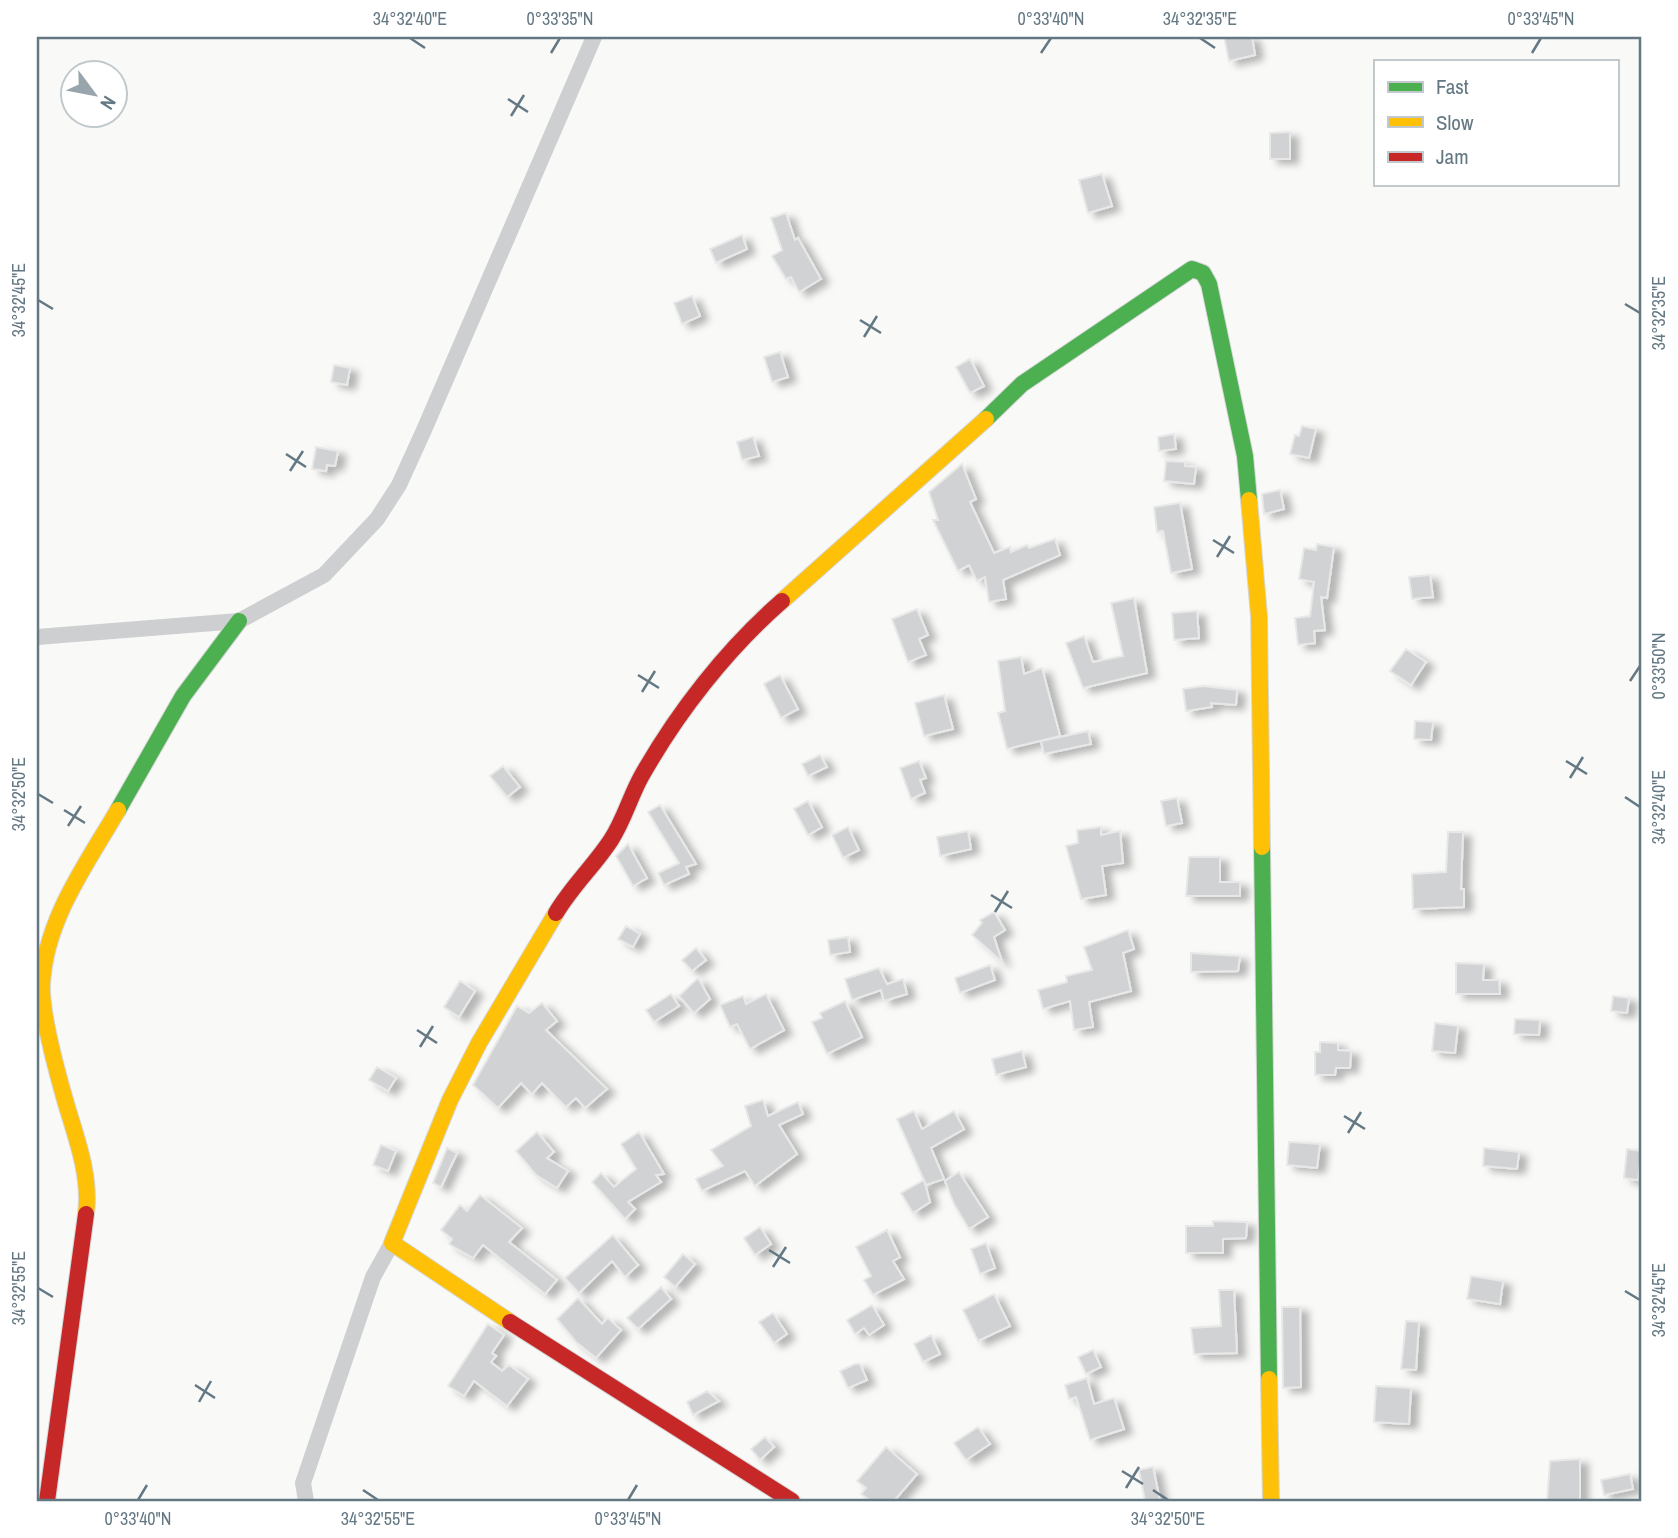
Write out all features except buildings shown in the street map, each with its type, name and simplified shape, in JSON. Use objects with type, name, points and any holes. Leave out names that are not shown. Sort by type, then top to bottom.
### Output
[{"type":"street","points":[[37,637],[239,621],[324,575],[377,519],[399,485],[594,37]]},
{"type":"street","points":[[306,1501],[303,1483],[373,1277],[392,1243],[450,1100],[479,1043],[572,886],[609,843],[623,820],[639,779],[685,708],[765,616],[954,451],[1022,384],[1110,321],[1185,273],[1199,269],[1209,285],[1245,456],[1259,616],[1271,1501]]},
{"type":"street","points":[[47,1501],[89,1193],[46,1018],[42,988],[48,945],[58,915],[183,696],[239,621]]},
{"type":"street","points":[[392,1243],[526,1333],[792,1501]]},
{"type":"traffic: fast","points":[[986,419],[1022,384],[1192,269],[1203,273],[1209,284],[1245,456],[1249,500]]},
{"type":"traffic: fast","points":[[118,810],[183,696],[239,621]]},
{"type":"traffic: fast","points":[[1262,847],[1269,1379]]},
{"type":"traffic: slow","points":[[782,601],[986,419]]},
{"type":"traffic: slow","points":[[1249,500],[1259,616],[1262,847]]},
{"type":"traffic: slow","points":[[86,1214],[84,1171],[50,1042],[42,985],[45,961],[59,916],[81,872],[118,810]]},
{"type":"traffic: slow","points":[[510,1322],[392,1243],[450,1100],[479,1043],[556,913]]},
{"type":"traffic: slow","points":[[1269,1379],[1271,1501]]},
{"type":"traffic: jam","points":[[556,913],[611,840],[641,777],[670,729],[722,661],[782,601]]},
{"type":"traffic: jam","points":[[47,1501],[86,1214]]},
{"type":"traffic: jam","points":[[510,1322],[792,1501]]}]
